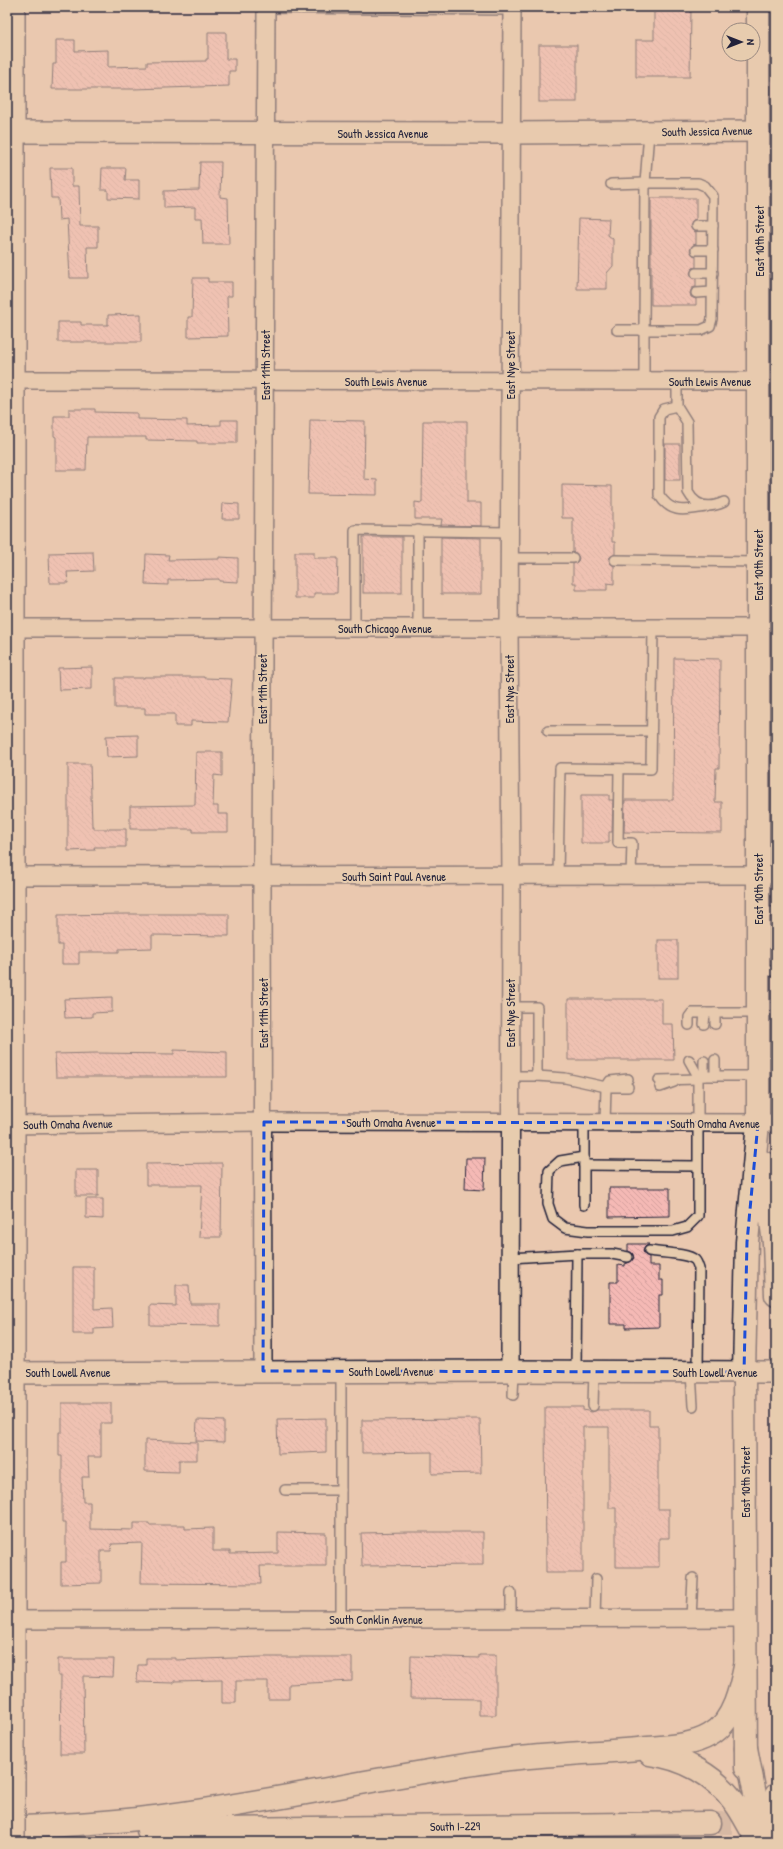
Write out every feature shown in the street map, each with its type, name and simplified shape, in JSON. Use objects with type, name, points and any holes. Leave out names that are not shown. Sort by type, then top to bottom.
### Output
[{"type":"main road","name":"East 10th Street","points":[[758,7],[758,628],[767,875],[767,971],[758,1013],[758,1076],[767,1123],[775,1243],[776,1295]]},
{"type":"main road","name":"East 10th Street","points":[[761,1836],[758,1810],[746,1748],[744,1372],[747,1242],[767,1123]]},
{"type":"main road","points":[[7,1828],[144,1818],[210,1809],[467,1765],[545,1756],[678,1745],[697,1741],[711,1735],[723,1723],[733,1708],[746,1662]]},
{"type":"main road","points":[[626,1750],[667,1756],[698,1770],[724,1790],[761,1836]]},
{"type":"main road","points":[[761,1836],[776,1795]]},
{"type":"main road","name":"South I-229","points":[[7,1831],[710,1823]]},
{"type":"street","points":[[14,7],[11,132],[13,628],[10,730],[13,876],[10,1125],[10,1620],[14,1842]]},
{"type":"street","name":"East 11th Street","points":[[263,1371],[264,1122],[262,628],[265,380],[266,8]]},
{"type":"street","name":"East Nye Street","points":[[512,8],[509,532],[511,876],[510,1258],[512,1371]]},
{"type":"street","name":"South Jessica Avenue","points":[[11,132],[512,133],[759,130]]},
{"type":"street","name":"South Lewis Avenue","points":[[13,380],[510,382],[759,381]]},
{"type":"street","name":"South Chicago Avenue","points":[[13,628],[758,628]]},
{"type":"street","name":"South Saint Paul Avenue","points":[[13,876],[767,875]]},
{"type":"street","name":"South Omaha Avenue","points":[[10,1125],[264,1122],[767,1123]]},
{"type":"street","name":"South Lowell Avenue","points":[[11,1373],[263,1371],[776,1372]]},
{"type":"street","name":"South Conklin Avenue","points":[[10,1620],[746,1618]]},
{"type":"lane","points":[[266,8],[512,8]]},
{"type":"lane","points":[[644,381],[644,330],[647,293],[648,225],[645,183],[650,132]]},
{"type":"lane","points":[[611,184],[698,183],[705,186],[713,196],[712,320],[710,326],[701,330],[617,330]]},
{"type":"lane","points":[[696,226],[713,226]]},
{"type":"lane","points":[[696,250],[713,250]]},
{"type":"lane","points":[[696,273],[713,273]]},
{"type":"lane","points":[[696,293],[712,292]]},
{"type":"lane","points":[[677,381],[677,406],[687,422],[688,492],[692,499],[706,507]]},
{"type":"lane","points":[[677,406],[664,410],[659,417],[659,495],[665,504],[676,510],[714,507],[724,502]]},
{"type":"lane","points":[[354,628],[355,530],[509,532]]},
{"type":"lane","points":[[418,530],[418,628]]},
{"type":"lane","points":[[509,558],[573,558]]},
{"type":"lane","points":[[614,560],[758,562]]},
{"type":"lane","points":[[558,876],[560,768],[651,769],[653,628]]},
{"type":"lane","points":[[548,732],[651,732]]},
{"type":"lane","points":[[619,769],[618,843],[632,842],[631,876]]},
{"type":"lane","points":[[510,1007],[537,1007],[537,1076]]},
{"type":"lane","points":[[688,1025],[689,1017],[692,1013],[758,1013]]},
{"type":"lane","points":[[704,1024],[705,1013]]},
{"type":"lane","points":[[715,1013],[715,1024]]},
{"type":"lane","points":[[689,1060],[700,1077]]},
{"type":"lane","points":[[715,1060],[715,1076]]},
{"type":"lane","points":[[697,1166],[560,1161],[549,1170],[548,1204],[553,1219],[564,1228],[588,1231],[673,1230],[687,1227],[698,1216],[697,1123],[700,1077],[704,1061]]},
{"type":"lane","points":[[510,1076],[565,1078],[606,1087]]},
{"type":"lane","points":[[659,1083],[700,1077],[758,1076]]},
{"type":"lane","points":[[605,1123],[606,1087],[610,1081],[628,1083]]},
{"type":"lane","points":[[584,1123],[584,1206]]},
{"type":"lane","points":[[577,1254],[585,1371],[593,1406]]},
{"type":"lane","points":[[510,1258],[577,1254],[628,1254]]},
{"type":"lane","points":[[649,1254],[684,1254],[695,1260],[699,1269],[693,1406]]},
{"type":"lane","points":[[341,1371],[341,1619]]},
{"type":"lane","points":[[512,1371],[513,1395]]},
{"type":"lane","points":[[285,1490],[341,1490]]},
{"type":"lane","points":[[691,1618],[693,1578]]},
{"type":"lane","points":[[595,1618],[596,1579]]},
{"type":"lane","points":[[511,1593],[511,1619]]},
{"type":"highlighted area","points":[[264,1122],[758,1123],[747,1242],[744,1372],[263,1371]]},
{"type":"building","points":[[654,9],[691,9],[690,77],[636,77],[636,40],[654,40]]},
{"type":"building","points":[[208,32],[226,32],[226,59],[235,59],[235,71],[229,71],[229,86],[134,89],[52,89],[53,64],[56,64],[56,40],[75,40],[75,51],[108,50],[108,67],[147,66],[147,62],[206,61],[206,59],[208,59]]},
{"type":"building","points":[[539,45],[577,45],[577,102],[539,102]]},
{"type":"building","points":[[200,162],[221,162],[220,197],[228,198],[229,244],[203,244],[202,218],[195,218],[195,207],[164,208],[164,191],[199,190]]},
{"type":"building","points":[[50,168],[72,168],[72,186],[79,186],[80,226],[98,226],[98,247],[87,247],[88,278],[70,278],[67,219],[59,220],[58,198],[51,198]]},
{"type":"building","points":[[102,168],[126,168],[125,180],[139,180],[139,199],[108,198],[108,190],[101,190]]},
{"type":"building","points":[[651,198],[696,198],[696,220],[693,221],[690,226],[693,231],[696,232],[696,244],[693,245],[690,250],[693,255],[696,256],[696,267],[693,268],[690,273],[693,278],[696,279],[696,287],[692,288],[690,293],[691,297],[696,299],[696,305],[651,305]]},
{"type":"building","points":[[579,218],[609,219],[608,235],[613,239],[613,266],[607,273],[607,289],[577,289]]},
{"type":"building","points":[[193,278],[208,278],[208,282],[232,282],[232,296],[227,296],[228,336],[188,337],[188,317],[192,317]]},
{"type":"building","points":[[141,314],[141,342],[58,342],[58,322],[81,322],[81,325],[108,325],[108,315]]},
{"type":"building","points":[[69,409],[95,409],[95,412],[137,413],[137,419],[187,420],[187,426],[221,425],[221,420],[237,420],[237,443],[197,443],[197,441],[146,440],[146,437],[87,437],[86,470],[56,470],[56,437],[54,436],[54,416],[69,416]]},
{"type":"building","points":[[310,420],[365,421],[364,479],[377,480],[377,495],[308,494]]},
{"type":"building","points":[[423,421],[467,421],[467,503],[481,503],[481,526],[441,525],[442,519],[415,519],[415,502],[422,503]]},
{"type":"building","points":[[665,444],[680,444],[680,480],[665,480]]},
{"type":"building","points":[[562,485],[612,486],[612,542],[615,542],[615,554],[610,557],[609,560],[614,566],[614,584],[607,583],[607,590],[576,590],[576,583],[573,583],[573,564],[578,561],[579,558],[576,553],[573,552],[573,518],[562,518]]},
{"type":"building","points":[[223,503],[239,504],[239,519],[222,519]]},
{"type":"building","points":[[363,537],[402,537],[402,593],[363,593]]},
{"type":"building","points":[[441,537],[481,538],[481,594],[441,594]]},
{"type":"building","points":[[93,552],[94,571],[67,572],[68,583],[50,583],[49,553]]},
{"type":"building","points":[[295,552],[314,552],[314,558],[338,558],[337,593],[314,593],[314,598],[295,598]]},
{"type":"building","points":[[146,554],[169,555],[168,560],[219,559],[219,557],[238,558],[238,582],[219,581],[219,579],[168,580],[168,585],[145,584]]},
{"type":"building","points":[[674,658],[720,659],[719,768],[716,768],[715,802],[722,802],[722,833],[624,832],[625,800],[673,800]]},
{"type":"building","points":[[92,667],[92,689],[59,690],[58,668]]},
{"type":"building","points":[[204,677],[232,679],[228,722],[191,721],[191,726],[175,726],[175,714],[145,714],[145,708],[115,708],[115,678]]},
{"type":"building","points":[[138,735],[138,756],[107,757],[106,736]]},
{"type":"building","points":[[196,752],[222,752],[222,776],[214,775],[213,806],[218,806],[218,814],[228,814],[228,832],[193,832],[193,829],[130,829],[130,806],[195,805]]},
{"type":"building","points":[[68,764],[90,764],[92,826],[94,826],[94,829],[126,829],[126,847],[94,847],[95,850],[68,851]]},
{"type":"building","points":[[581,795],[609,795],[609,800],[613,800],[612,832],[609,832],[609,843],[581,843]]},
{"type":"building","points":[[229,914],[229,936],[152,935],[152,948],[119,949],[119,952],[79,952],[79,964],[62,964],[62,945],[58,945],[58,915]]},
{"type":"building","points":[[658,940],[678,940],[678,978],[658,978]]},
{"type":"building","points":[[112,997],[112,1012],[92,1013],[92,1017],[65,1018],[64,999]]},
{"type":"building","points":[[568,999],[662,999],[662,1024],[673,1024],[674,1060],[568,1060]]},
{"type":"building","points":[[174,1050],[227,1052],[227,1077],[56,1077],[55,1054],[174,1054]]},
{"type":"building","points":[[466,1158],[485,1158],[484,1190],[465,1189]]},
{"type":"building","points":[[222,1163],[221,1237],[199,1237],[202,1185],[146,1185],[146,1164]]},
{"type":"building","points":[[76,1170],[98,1170],[98,1196],[76,1196]]},
{"type":"building","points":[[609,1188],[670,1188],[670,1216],[609,1217]]},
{"type":"building","points":[[86,1199],[103,1199],[103,1219],[86,1218]]},
{"type":"building","points":[[628,1244],[649,1244],[643,1251],[645,1255],[649,1257],[649,1266],[659,1266],[659,1280],[663,1280],[663,1295],[659,1295],[659,1327],[626,1328],[626,1324],[610,1324],[610,1282],[618,1282],[618,1265],[625,1266],[625,1264],[634,1258],[632,1253],[628,1251]]},
{"type":"building","points":[[73,1267],[94,1267],[94,1309],[112,1308],[113,1328],[94,1329],[94,1334],[73,1334]]},
{"type":"building","points":[[176,1285],[189,1285],[190,1304],[220,1304],[220,1326],[150,1325],[150,1305],[176,1306]]},
{"type":"building","points":[[62,1403],[111,1403],[111,1423],[101,1423],[101,1457],[88,1457],[89,1477],[82,1477],[83,1502],[90,1502],[90,1529],[134,1530],[134,1523],[149,1523],[149,1525],[185,1525],[185,1529],[213,1528],[213,1551],[230,1551],[230,1554],[278,1553],[278,1532],[326,1533],[326,1566],[260,1566],[261,1584],[141,1583],[142,1543],[112,1544],[111,1551],[101,1551],[101,1583],[61,1584],[61,1562],[66,1562],[66,1523],[62,1523],[62,1456],[59,1456],[59,1432],[62,1432]]},
{"type":"building","points":[[545,1407],[583,1407],[583,1410],[592,1412],[597,1410],[649,1410],[649,1426],[658,1426],[658,1509],[669,1509],[669,1538],[659,1538],[659,1567],[616,1567],[616,1508],[609,1508],[609,1427],[583,1427],[583,1573],[546,1573]]},
{"type":"building","points":[[326,1418],[326,1452],[278,1454],[277,1419]]},
{"type":"building","points":[[480,1419],[481,1473],[432,1474],[432,1452],[362,1453],[362,1420]]},
{"type":"building","points":[[197,1420],[224,1421],[224,1442],[196,1441]]},
{"type":"building","points":[[145,1440],[197,1442],[197,1460],[179,1460],[179,1472],[145,1471]]},
{"type":"building","points":[[483,1532],[483,1565],[362,1566],[361,1533]]},
{"type":"building","points":[[479,1655],[496,1655],[496,1715],[479,1715],[479,1699],[410,1698],[411,1656],[479,1658]]},
{"type":"building","points":[[261,1657],[352,1657],[352,1681],[289,1684],[289,1699],[268,1699],[268,1681],[236,1681],[236,1703],[222,1703],[222,1680],[174,1681],[174,1683],[137,1682],[138,1665],[146,1665],[146,1658],[175,1658],[175,1660]]},
{"type":"building","points":[[58,1659],[114,1659],[113,1677],[83,1676],[84,1754],[60,1754],[61,1676],[58,1676]]},
{"type":"tunnel","points":[[710,1823],[765,1823]]}]
